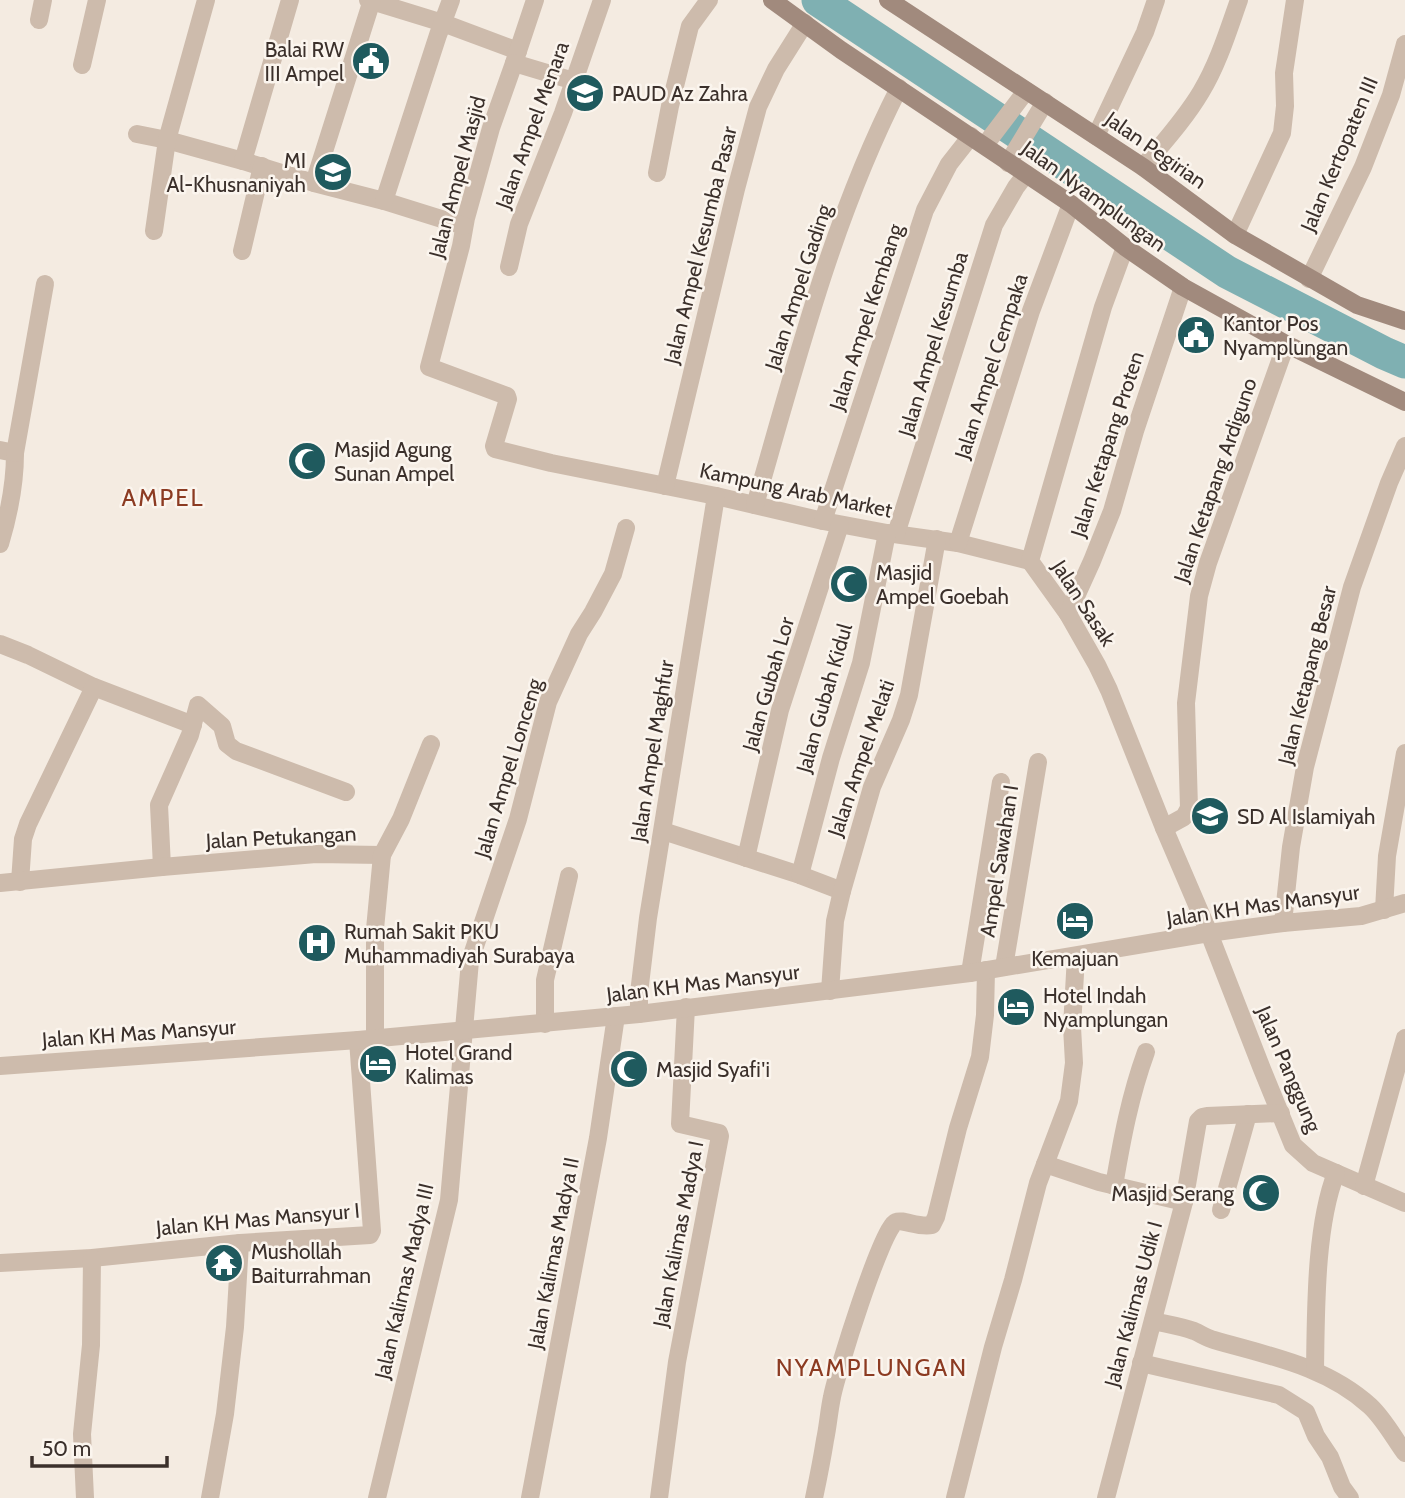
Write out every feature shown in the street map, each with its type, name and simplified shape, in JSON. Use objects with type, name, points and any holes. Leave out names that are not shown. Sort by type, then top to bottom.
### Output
[{"type":"main road","name":"Jalan Nyamplungan","points":[[772,0],[899,88],[983,138],[1011,158],[1026,174],[1183,287],[1286,344],[1405,402]]},
{"type":"main road","name":"Jalan Pegirian","points":[[888,0],[1022,96],[1096,136],[1235,234],[1357,305],[1405,321]]},
{"type":"street","points":[[39,20],[43,0]]},
{"type":"street","points":[[82,65],[97,0]]},
{"type":"street","points":[[153,231],[167,139],[206,0]]},
{"type":"street","points":[[243,161],[290,0]]},
{"type":"street","points":[[314,183],[370,0],[443,23],[573,81]]},
{"type":"street","points":[[384,201],[451,0]]},
{"type":"street","name":"Jalan Ampel Masjid","points":[[429,368],[491,128],[535,0]]},
{"type":"street","name":"Jalan Ampel Menara","points":[[509,267],[519,224],[602,0]]},
{"type":"street","points":[[657,173],[690,26],[709,0]]},
{"type":"street","points":[[1096,136],[1145,32],[1156,0]]},
{"type":"street","points":[[1143,167],[1200,93],[1220,53],[1239,0]]},
{"type":"street","points":[[1235,234],[1282,133],[1284,73],[1295,0]]},
{"type":"street","name":"Jalan Ampel Kesumba Pasar","points":[[665,486],[758,107],[776,69],[805,23]]},
{"type":"street","name":"Jalan Kertopaten III","points":[[1309,279],[1363,167],[1391,95],[1405,44]]},
{"type":"street","name":"Jalan Ampel Gading","points":[[755,505],[818,291],[853,188],[899,88]]},
{"type":"street","name":"Jalan Ampel Kembang","points":[[832,523],[925,210],[949,164],[983,138],[1022,96]]},
{"type":"street","points":[[1011,158],[1042,107]]},
{"type":"street","points":[[136,134],[167,139],[464,226]]},
{"type":"street","points":[[242,251],[262,166]]},
{"type":"street","name":"Jalan Ampel Kesumba","points":[[892,534],[994,225],[1026,174]]},
{"type":"street","name":"Jalan Ampel Cempaka","points":[[958,543],[1031,311],[1071,204]]},
{"type":"street","name":"Jalan Sasak","points":[[1125,247],[1103,307],[1031,561],[1068,614],[1109,690],[1209,933]]},
{"type":"street","points":[[0,544],[15,478],[7,452],[46,284]]},
{"type":"street","name":"Jalan Ketapang Proten","points":[[1068,614],[1112,511],[1135,431],[1183,287]]},
{"type":"street","name":"Jalan Ketapang Ardiguno","points":[[1164,828],[1184,817],[1189,808],[1186,703],[1202,581],[1286,344]]},
{"type":"street","name":"Kampung Arab Market","points":[[429,368],[507,396],[494,447],[551,463],[716,496],[832,523],[958,543],[1031,561]]},
{"type":"street","name":"Jalan Ketapang Besar","points":[[1283,923],[1291,846],[1305,767],[1352,587],[1405,446]]},
{"type":"street","name":"Jalan Ampel Maghfur","points":[[639,1014],[648,918],[716,496]]},
{"type":"street","name":"Jalan Gubah Lor","points":[[746,858],[780,710],[832,523]]},
{"type":"street","name":"Jalan Ampel Lonceng","points":[[465,1031],[470,961],[518,819],[548,702],[579,634],[613,575],[626,528]]},
{"type":"street","name":"Jalan Gubah Kidul","points":[[800,875],[831,758],[861,663],[892,534]]},
{"type":"street","name":"Jalan Ampel Melati","points":[[830,991],[835,921],[842,891],[872,787],[909,695],[937,539]]},
{"type":"street","points":[[0,644],[94,687],[194,725]]},
{"type":"street","points":[[20,882],[23,839],[28,824],[94,687]]},
{"type":"street","points":[[162,867],[159,805],[194,725],[198,705],[222,726],[227,744],[236,751],[346,792]]},
{"type":"street","points":[[382,855],[401,819],[431,744]]},
{"type":"street","points":[[1384,910],[1387,856],[1405,753]]},
{"type":"street","name":"Ampel Sawahan I","points":[[1004,967],[1038,762]]},
{"type":"street","points":[[814,1498],[832,1397],[886,1234],[893,1223],[898,1221],[924,1227],[932,1225],[980,1057],[985,1015],[978,972],[1001,782]]},
{"type":"street","points":[[663,831],[842,891]]},
{"type":"street","name":"Jalan Petukangan","points":[[0,883],[316,854],[382,855],[367,1039]]},
{"type":"street","points":[[545,1024],[545,980],[569,876]]},
{"type":"street","name":"Jalan KH Mas Mansyur","points":[[0,1066],[367,1039],[639,1014],[978,972],[1209,933],[1361,916],[1405,904]]},
{"type":"street","name":"Jalan Panggung","points":[[1209,933],[1293,1144],[1313,1163],[1405,1203]]},
{"type":"street","points":[[955,1498],[1026,1229],[1070,1091],[1074,1063],[1072,1027],[1076,956]]},
{"type":"street","name":"Jalan Kalimas Madya I","points":[[659,1498],[677,1362],[720,1136],[719,1133],[680,1124],[686,1007]]},
{"type":"street","name":"Jalan Kalimas Madya II","points":[[530,1498],[598,1138],[616,1016]]},
{"type":"street","name":"Jalan Kalimas Madya III","points":[[377,1498],[449,1199],[465,1031]]},
{"type":"street","points":[[1364,1186],[1405,1038]]},
{"type":"street","name":"Jalan KH Mas Mansyur I","points":[[0,1263],[92,1258],[240,1243],[368,1236],[371,1233],[367,1039]]},
{"type":"street","points":[[1114,1186],[1125,1122],[1146,1052]]},
{"type":"street","name":"Jalan Kalimas Udik I","points":[[1106,1498],[1184,1202],[1199,1121],[1207,1116],[1280,1113]]},
{"type":"street","points":[[1221,1209],[1248,1114]]},
{"type":"street","points":[[1045,1164],[1099,1182],[1184,1202]]},
{"type":"street","points":[[1315,1370],[1318,1278],[1323,1229],[1330,1189],[1336,1173]]},
{"type":"street","points":[[210,1498],[225,1414],[235,1326],[240,1243]]},
{"type":"street","points":[[85,1498],[82,1434],[91,1345],[92,1258]]},
{"type":"street","points":[[1153,1321],[1315,1370],[1369,1405],[1405,1453]]},
{"type":"street","points":[[1141,1363],[1279,1395],[1306,1412],[1316,1436],[1330,1457],[1342,1487],[1350,1498]]},
{"type":"waterway","points":[[818,0],[1227,272],[1405,362]]},
{"type":"place","name":"Balai RW III Ampel","points":[[371,61]]},
{"type":"place","name":"PAUD Az Zahra","points":[[585,93]]},
{"type":"place","name":"MI Al-Khusnaniyah","points":[[333,172]]},
{"type":"place","name":"Kantor Pos Nyamplungan","points":[[1196,335]]},
{"type":"place","name":"Masjid Agung Sunan Ampel","points":[[307,461]]},
{"type":"place","name":"Masjid Ampel Goebah","points":[[849,584]]},
{"type":"place","name":"SD Al Islamiyah","points":[[1210,816]]},
{"type":"place","name":"Kemajuan","points":[[1075,921]]},
{"type":"place","name":"Rumah Sakit PKU Muhammadiyah Surabaya","points":[[317,943]]},
{"type":"place","name":"Hotel Indah Nyamplungan","points":[[1016,1007]]},
{"type":"place","name":"Hotel Grand Kalimas","points":[[378,1064]]},
{"type":"place","name":"Masjid Syafi'i","points":[[629,1069]]},
{"type":"place","name":"Masjid Serang","points":[[1261,1193]]},
{"type":"place","name":"Mushollah Baiturrahman","points":[[224,1263]]},
{"type":"district","name":"AMPEL","points":[[163,497]]},
{"type":"district","name":"NYAMPLUNGAN","points":[[872,1367]]}]
